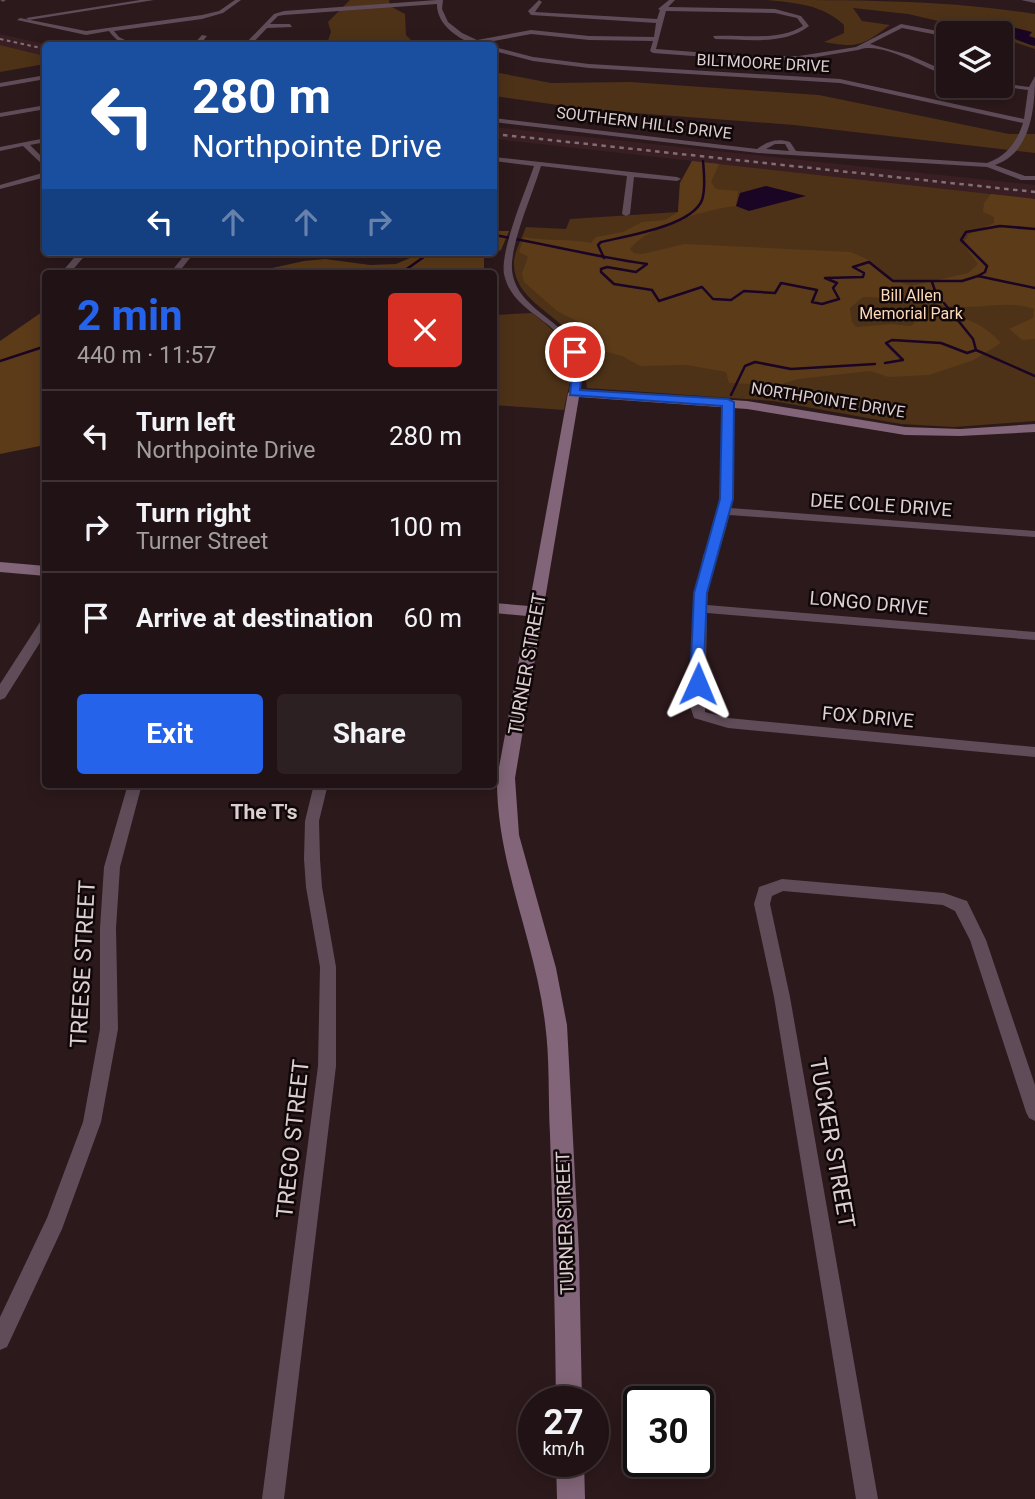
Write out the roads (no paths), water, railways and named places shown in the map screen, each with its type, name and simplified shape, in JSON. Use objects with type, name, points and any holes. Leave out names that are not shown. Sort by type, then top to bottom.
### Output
[{"type":"street","points":[[151,0],[20,20],[79,33],[202,17],[221,12],[238,0]]},
{"type":"street","points":[[672,0],[661,9],[653,51],[787,58],[842,52],[867,45],[901,26],[936,33]]},
{"type":"street","points":[[1024,0],[1035,1]]},
{"type":"street","points":[[250,42],[276,15],[440,1],[438,11],[443,21],[478,42]]},
{"type":"street","points":[[539,2],[532,13],[607,20],[658,21]]},
{"type":"street","points":[[607,20],[608,7]]},
{"type":"street","points":[[661,9],[714,12],[769,10],[796,16],[804,21],[806,26],[799,32],[777,36],[715,37]]},
{"type":"street","points":[[264,26],[290,26]]},
{"type":"street","points":[[111,30],[117,38],[126,42]]},
{"type":"street","points":[[486,42],[531,32],[657,41]]},
{"type":"street","points":[[199,42],[204,36]]},
{"type":"street","points":[[867,45],[906,56],[936,69]]},
{"type":"street","name":"BILTMOORE DRIVE","points":[[497,49],[533,59],[589,66],[840,82],[1028,122]]},
{"type":"street","points":[[0,85],[42,78]]},
{"type":"street","points":[[1013,162],[1004,159],[1017,144],[1028,122],[1031,89],[1035,78]]},
{"type":"street","points":[[1013,87],[1031,89]]},
{"type":"street","points":[[0,115],[42,108]]},
{"type":"street","name":"SOUTHERN HILLS DRIVE","points":[[497,115],[517,116],[526,120],[526,124]]},
{"type":"street","name":"SOUTHERN HILLS DRIVE","points":[[497,120],[758,151],[772,143],[783,141],[788,143],[794,153],[840,156],[867,151],[888,154],[903,160],[988,165],[1023,177],[1033,174]]},
{"type":"street","points":[[0,149],[42,141]]},
{"type":"street","points":[[25,144],[42,162]]},
{"type":"street","points":[[497,159],[677,179]]},
{"type":"street","name":"SOUTHERN HILLS DRIVE","points":[[988,165],[1004,159]]},
{"type":"street","name":"TURNER STREET","points":[[538,164],[511,249],[508,269],[515,290],[529,306],[558,328],[575,352],[578,364],[506,778],[506,804],[510,835],[546,968],[556,1025],[567,1253],[569,1386]]},
{"type":"street","points":[[626,214],[631,174]]},
{"type":"street","points":[[0,187],[42,175]]},
{"type":"street","points":[[68,270],[80,256]]},
{"type":"street","points":[[176,270],[188,256]]},
{"type":"street","name":"NORTHPOINTE DRIVE","points":[[574,393],[728,402],[848,423],[922,432],[955,434],[1035,428]]},
{"type":"street","points":[[699,608],[709,556],[725,511],[728,402]]},
{"type":"street","name":"DEE COLE DRIVE","points":[[725,511],[1035,534]]},
{"type":"street","points":[[0,567],[42,571]]},
{"type":"street","points":[[497,608],[537,611]]},
{"type":"street","name":"LONGO DRIVE","points":[[699,608],[1035,636]]},
{"type":"street","name":"FOX DRIVE","points":[[699,608],[699,715],[728,723],[1035,752]]},
{"type":"street","points":[[0,695],[42,628]]},
{"type":"street","name":"TREESE STREET","points":[[0,1340],[55,1222],[92,1122],[109,1029],[108,928],[112,867],[134,788]]},
{"type":"street","name":"TREGO STREET","points":[[273,1499],[327,1066],[328,967],[314,887],[312,859],[312,821],[320,788]]},
{"type":"street","name":"TUCKER STREET","points":[[867,1499],[782,997],[762,904],[765,892],[782,885],[944,899],[961,906],[978,940],[1035,1112]]},
{"type":"street","points":[[570,1477],[570,1499]]},
{"type":"waterway","points":[[603,257],[598,245],[601,242],[657,229],[686,217],[696,209],[704,191],[703,161]]},
{"type":"waterway","points":[[978,276],[985,272],[987,266],[961,240],[966,232],[1000,226],[1035,229]]},
{"type":"waterway","points":[[497,236],[603,257]]},
{"type":"waterway","points":[[405,270],[425,256]]},
{"type":"waterway","points":[[603,257],[647,264],[636,272],[607,267],[601,269],[601,272],[614,284],[652,290],[659,301],[702,287],[713,299],[731,300],[744,291],[775,293],[781,283],[817,290],[812,302],[822,304],[839,299],[833,288],[837,283],[825,278],[863,277],[864,273],[853,267],[869,262],[893,281],[962,281],[978,276]]},
{"type":"waterway","points":[[978,276],[1035,288]]},
{"type":"waterway","points":[[932,282],[938,299]]},
{"type":"waterway","points":[[944,303],[973,339],[976,350]]},
{"type":"waterway","points":[[885,363],[903,360],[886,343],[892,340],[941,343],[967,353],[976,350]]},
{"type":"waterway","points":[[0,361],[42,347]]},
{"type":"waterway","points":[[976,350],[1035,376]]},
{"type":"waterway","points":[[731,395],[745,366],[755,362],[791,369],[875,364]]},
{"type":"railway","points":[[0,39],[42,48]]},
{"type":"railway","points":[[497,134],[1035,192]]},
{"type":"district","name":"The T's","points":[[264,812]]},
{"type":"park label","name":"Bill Allen Memorial Park","points":[[911,304]]}]
